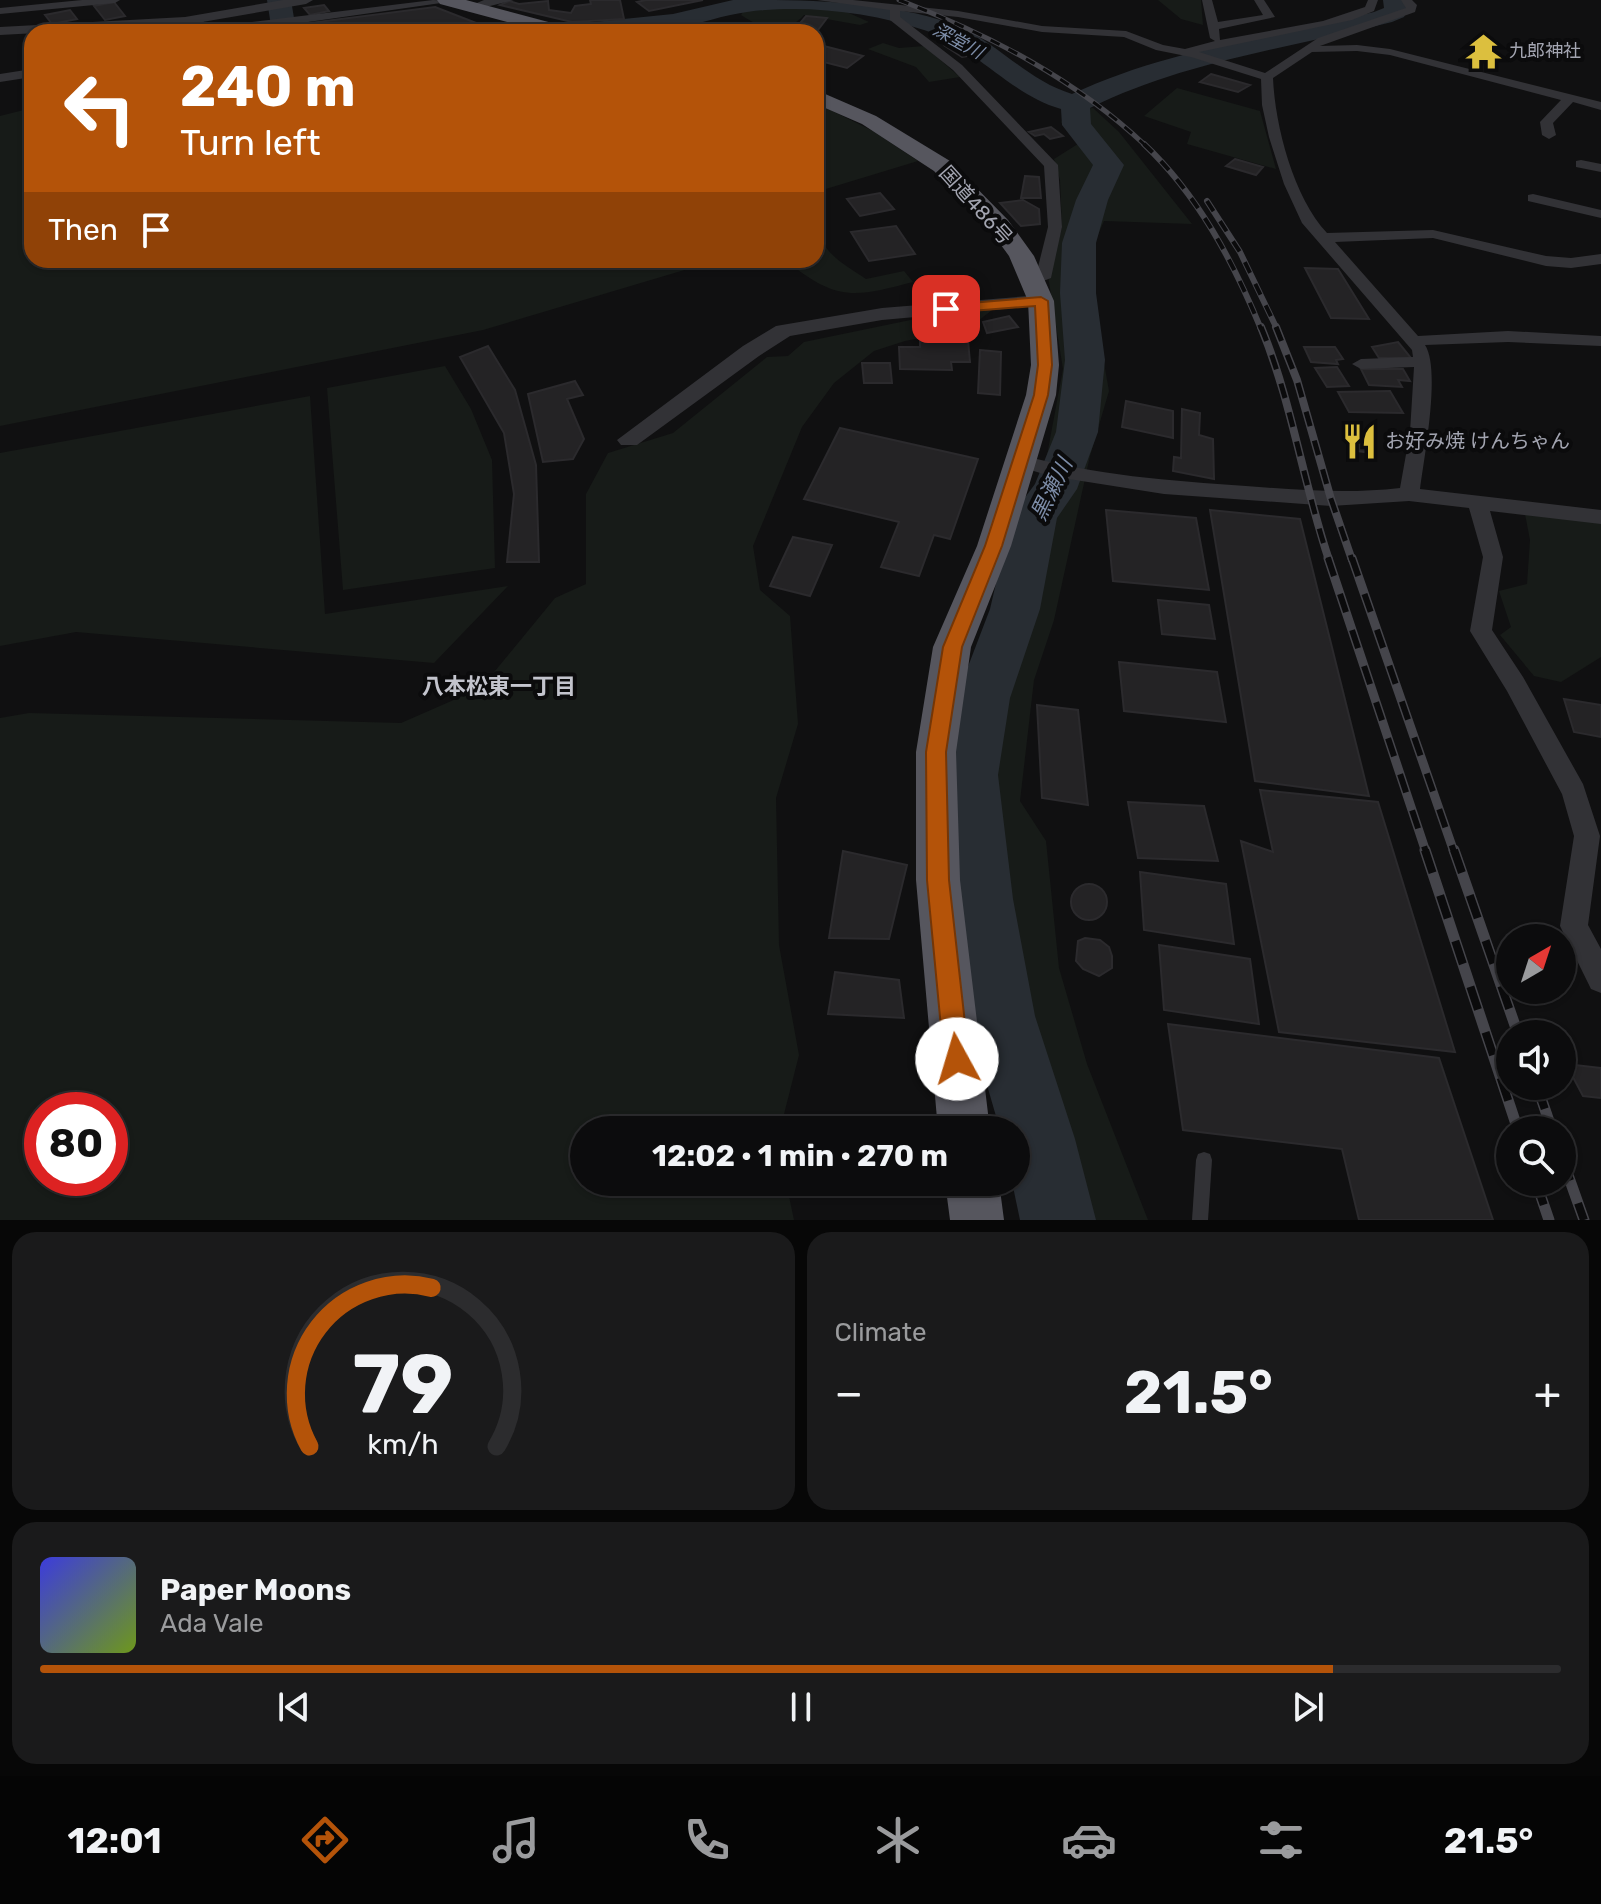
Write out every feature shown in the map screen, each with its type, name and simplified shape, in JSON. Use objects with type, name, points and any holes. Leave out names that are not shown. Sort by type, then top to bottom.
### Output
[{"type":"highway","points":[[448,1],[533,24]]},
{"type":"highway","name":"国道486号","points":[[824,100],[869,120],[942,166],[999,225],[1037,290],[1045,365],[1036,466],[994,546],[952,647],[936,752],[938,880],[963,1116]]},
{"type":"highway","points":[[974,1196],[977,1220]]},
{"type":"street","points":[[0,11],[55,2],[115,0]]},
{"type":"street","points":[[470,8],[491,1],[509,0]]},
{"type":"street","points":[[822,0],[895,13],[958,14],[1042,29],[1126,34],[1160,48],[1189,53],[1267,77],[1322,40],[1411,10],[1412,5],[1406,0]]},
{"type":"street","points":[[1207,0],[1218,36],[1210,44]]},
{"type":"street","points":[[1215,26],[1270,17],[1259,0]]},
{"type":"street","points":[[1189,53],[1210,44],[1263,37],[1354,16],[1370,9],[1373,0]]},
{"type":"street","points":[[160,24],[199,22],[299,1]]},
{"type":"street","points":[[273,24],[448,1]]},
{"type":"street","points":[[629,440],[751,351],[784,331],[1037,290],[1043,278],[1055,227],[1051,165],[993,102],[895,13]]},
{"type":"street","points":[[195,24],[213,24]]},
{"type":"street","points":[[0,31],[24,30]]},
{"type":"street","points":[[1311,50],[1357,48],[1390,52],[1601,106]]},
{"type":"street","points":[[0,78],[24,74]]},
{"type":"street","points":[[1267,77],[1268,105],[1291,184],[1309,223],[1415,341],[1422,362],[1419,432],[1409,494]]},
{"type":"street","points":[[1549,135],[1546,122],[1570,98]]},
{"type":"street","points":[[1581,164],[1601,168]]},
{"type":"street","points":[[1533,198],[1601,214]]},
{"type":"street","points":[[1322,238],[1433,234],[1546,261],[1571,263],[1601,259]]},
{"type":"street","points":[[1415,341],[1477,335],[1530,335],[1601,341]]},
{"type":"street","points":[[1361,364],[1422,362]]},
{"type":"street","points":[[1036,466],[1164,487],[1331,499],[1409,494],[1601,517]]},
{"type":"street","points":[[1478,503],[1493,557],[1481,631],[1515,684],[1574,792],[1587,836],[1574,926],[1601,979]]},
{"type":"lane","points":[[1200,1220],[1204,1160]]},
{"type":"shaded area","points":[[1158,0],[1201,0],[1203,25],[1181,19]]},
{"type":"shaded area","points":[[819,6],[840,9],[869,22],[860,25],[804,15],[793,24],[757,24],[741,15],[744,10]]},
{"type":"shaded area","points":[[883,43],[899,48],[924,46],[960,77],[929,82],[916,67],[868,49]]},
{"type":"shaded area","points":[[1177,88],[1260,111],[1276,169],[1187,144],[1191,132],[1144,116]]},
{"type":"shaded area","points":[[824,107],[873,131],[918,161],[824,190]]},
{"type":"shaded area","points":[[1093,108],[1119,132],[1192,224],[1104,221],[1090,253],[1093,301],[1109,391],[1090,456],[1054,620],[1034,680],[1020,801],[1046,841],[1059,968],[1087,1064],[1148,1220],[1033,1220],[1028,1196],[1030,1116],[1013,1116],[973,909],[962,766],[988,627],[1042,482],[1063,369],[1048,276],[1062,228],[1060,180],[1054,159],[1081,142],[1061,122],[1073,109]]},
{"type":"shaded area","points":[[24,110],[24,268],[691,268],[483,330],[0,426],[0,116]]},
{"type":"shaded area","points":[[824,244],[841,262],[866,279],[904,271],[913,282],[875,291],[846,292],[818,283],[796,268],[824,268]]},
{"type":"shaded area","points":[[992,310],[969,328],[905,341],[874,351],[834,383],[802,427],[753,546],[760,590],[790,616],[798,724],[776,798],[779,945],[799,1055],[784,1116],[570,1116],[570,1196],[789,1196],[794,1220],[0,1220],[0,718],[29,713],[401,723],[481,688],[555,598],[586,584],[586,494],[608,453],[673,433],[767,357],[788,356],[804,342],[954,311]]},
{"type":"shaded area","points":[[445,366],[471,409],[492,460],[495,568],[343,590],[327,388]]},
{"type":"shaded area","points":[[310,396],[325,614],[508,586],[434,663],[76,632],[0,646],[0,453]]},
{"type":"shaded area","points":[[1524,509],[1601,517],[1601,657],[1561,682],[1534,676],[1500,635],[1511,627],[1499,591],[1527,584],[1530,540]]},
{"type":"building","points":[[590,0],[620,0],[624,19],[572,22],[500,5],[509,1],[519,4],[548,1],[549,10],[571,13],[575,6],[591,4]]},
{"type":"building","points":[[703,0],[649,11],[637,2]]},
{"type":"building","points":[[114,2],[125,16],[105,20],[94,6]]},
{"type":"building","points":[[324,5],[329,11],[310,15],[304,8]]},
{"type":"building","points":[[435,7],[479,24],[313,24],[310,23]]},
{"type":"building","points":[[70,10],[77,19],[52,24],[45,15]]},
{"type":"building","points":[[806,16],[827,18],[822,24],[799,24]]},
{"type":"building","points":[[957,43],[974,55],[962,57],[945,46]]},
{"type":"building","points":[[824,46],[863,56],[847,68],[824,62]]},
{"type":"building","points":[[1211,74],[1250,85],[1238,92],[1200,82]]},
{"type":"building","points":[[1051,127],[1063,136],[1050,139],[1044,134],[1035,136],[1029,132]]},
{"type":"building","points":[[1235,159],[1263,167],[1256,175],[1226,166]]},
{"type":"building","points":[[1025,176],[1039,177],[1041,198],[1021,198]]},
{"type":"building","points":[[880,193],[894,209],[860,216],[847,199]]},
{"type":"building","points":[[1023,200],[1039,209],[1040,224],[1021,226],[1000,203]]},
{"type":"building","points":[[896,226],[915,254],[869,261],[851,232]]},
{"type":"building","points":[[1305,268],[1338,269],[1369,319],[1331,318]]},
{"type":"building","points":[[1009,316],[1018,327],[987,333],[983,322]]},
{"type":"building","points":[[920,340],[968,341],[970,362],[951,362],[952,370],[900,369],[899,347],[920,347]]},
{"type":"building","points":[[1398,342],[1411,358],[1379,358],[1372,347]]},
{"type":"building","points":[[488,346],[515,390],[536,465],[539,562],[507,562],[514,494],[504,433],[460,357]]},
{"type":"building","points":[[1304,347],[1335,347],[1343,359],[1336,360],[1338,364],[1311,362]]},
{"type":"building","points":[[980,350],[1001,352],[1000,395],[978,393]]},
{"type":"building","points":[[862,363],[890,363],[892,383],[864,383]]},
{"type":"building","points":[[1337,367],[1349,386],[1327,387],[1315,368]]},
{"type":"building","points":[[1361,369],[1403,369],[1410,381],[1398,380],[1402,387],[1369,385]]},
{"type":"building","points":[[575,381],[583,395],[567,399],[584,439],[573,459],[543,462],[528,394]]},
{"type":"building","points":[[1390,391],[1403,413],[1349,412],[1338,392]]},
{"type":"building","points":[[1126,401],[1173,411],[1173,438],[1122,427]]},
{"type":"building","points":[[1182,409],[1200,413],[1199,435],[1213,439],[1214,479],[1173,471],[1174,457],[1181,458]]},
{"type":"building","points":[[840,428],[978,459],[950,539],[934,535],[919,576],[881,567],[899,522],[804,499]]},
{"type":"building","name":"お好み焼 けんちゃん","points":[[1345,430],[1367,433],[1372,453],[1350,450]]},
{"type":"building","points":[[1106,510],[1196,518],[1209,590],[1113,581]]},
{"type":"building","points":[[1210,510],[1300,519],[1369,796],[1255,781]]},
{"type":"building","points":[[793,537],[832,545],[810,596],[770,586]]},
{"type":"building","points":[[1158,600],[1209,605],[1215,639],[1162,634]]},
{"type":"building","points":[[1119,662],[1217,672],[1226,722],[1124,711]]},
{"type":"building","points":[[1564,699],[1601,705],[1601,737],[1574,732]]},
{"type":"building","points":[[1037,705],[1078,710],[1088,805],[1042,798]]},
{"type":"building","points":[[1260,790],[1378,802],[1455,1052],[1279,1032],[1241,841],[1273,852]]},
{"type":"building","points":[[1128,802],[1204,806],[1218,861],[1138,858]]},
{"type":"building","points":[[843,851],[907,865],[889,939],[829,938]]},
{"type":"building","points":[[1140,872],[1226,884],[1234,944],[1144,930]]},
{"type":"building","points":[[1089,884],[1102,889],[1107,902],[1102,915],[1089,920],[1076,915],[1071,902],[1076,889]]},
{"type":"building","points":[[1085,938],[1100,940],[1109,947],[1112,968],[1099,976],[1083,969],[1076,961],[1078,941]]},
{"type":"building","points":[[1159,945],[1250,959],[1259,1024],[1164,1010]]},
{"type":"building","points":[[835,972],[899,980],[904,1018],[828,1014]]},
{"type":"building","points":[[1168,1024],[1439,1058],[1493,1220],[1359,1220],[1342,1149],[1183,1130]]},
{"type":"building","points":[[1576,1065],[1601,1068],[1601,1098],[1583,1096],[1576,1083]]},
{"type":"waterway","name":"深堂川","points":[[279,0],[283,24]]},
{"type":"waterway","name":"黒瀬川","points":[[1075,104],[1148,72],[1383,17],[1395,12],[1395,0]]},
{"type":"waterway","name":"深堂川","points":[[643,24],[673,21],[750,4],[771,3],[819,4],[895,14],[955,34],[1040,91],[1075,104]]},
{"type":"waterway","name":"黒瀬川","points":[[1058,1220],[1039,1139],[1001,1016],[982,899],[969,775],[983,698],[1015,609],[1035,515],[1055,489],[1077,432],[1085,360],[1078,293],[1079,243],[1092,200],[1109,165],[1077,125],[1075,104]]},
{"type":"railway","points":[[899,0],[966,28],[1030,61],[1090,100],[1145,145]]},
{"type":"railway","points":[[1145,145],[1181,185],[1212,230],[1261,329]]},
{"type":"railway","points":[[1207,201],[1240,252],[1277,329]]},
{"type":"railway","points":[[1261,327],[1281,384],[1329,560]]},
{"type":"railway","points":[[1276,327],[1297,380],[1352,560]]},
{"type":"railway","points":[[1328,558],[1426,852]]},
{"type":"railway","points":[[1352,558],[1454,852]]},
{"type":"railway","points":[[1425,850],[1513,1116]]},
{"type":"railway","points":[[1454,850],[1513,1020]]},
{"type":"railway","points":[[1542,1100],[1547,1116]]},
{"type":"railway","points":[[1541,1196],[1549,1220]]},
{"type":"railway","points":[[1575,1196],[1584,1220]]},
{"type":"place","name":"九郎神社","points":[[1483,51]]},
{"type":"place","name":"お好み焼 けんちゃん","points":[[1359,441]]},
{"type":"district","name":"八本松東一丁目","points":[[499,686]]},
{"type":"route","points":[[946,309],[1041,301],[1045,365],[1041,395],[994,546],[952,647],[936,752],[938,880],[957,1059]]}]
